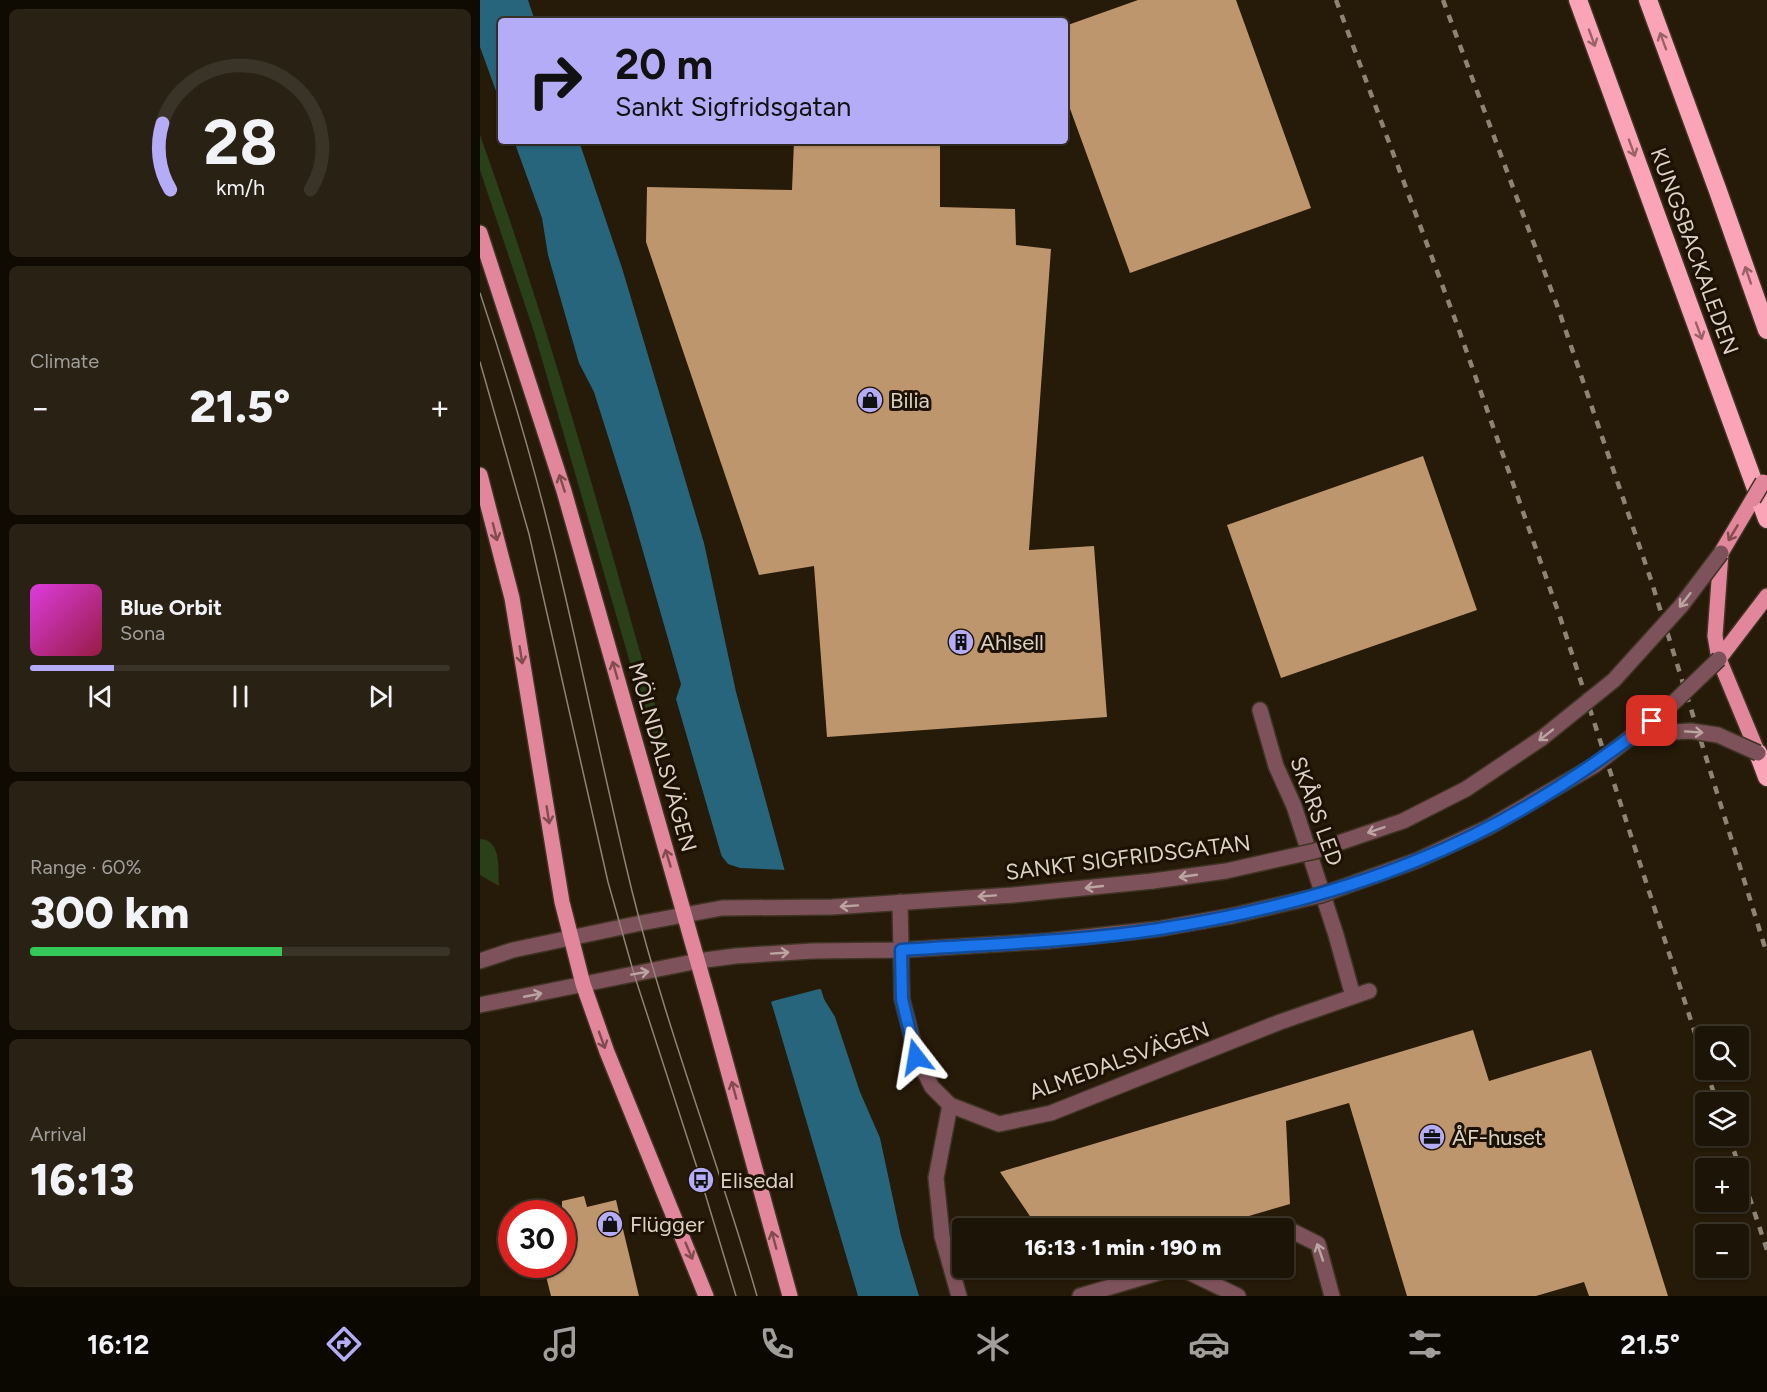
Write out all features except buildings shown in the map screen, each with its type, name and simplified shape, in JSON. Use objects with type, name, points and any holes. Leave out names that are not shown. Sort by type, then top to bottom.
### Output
[{"type":"highway","name":"KUNGSBACKALEDEN","points":[[1578,0],[1767,519]]},
{"type":"highway","name":"KUNGSBACKALEDEN","points":[[1648,0],[1767,330]]},
{"type":"highway","points":[[1758,753],[1767,777]]},
{"type":"main road","name":"MÖLNDALSVÄGEN","points":[[480,233],[564,491],[698,961],[790,1296]]},
{"type":"main road","points":[[480,475],[512,598],[560,892],[570,939],[607,1053],[706,1296]]},
{"type":"main road","name":"SANKT SIGFRIDSGATAN","points":[[1758,753],[1719,659],[1715,636],[1721,553],[1766,479]]},
{"type":"main road","points":[[1719,659],[1767,597]]},
{"type":"street","name":"SANKT SIGFRIDSGATAN","points":[[480,961],[513,950],[722,908],[799,909],[1012,895],[1153,881],[1226,871],[1315,851],[1403,821],[1466,789],[1542,738],[1614,680],[1681,606],[1721,553]]},
{"type":"street","points":[[480,1005],[698,961],[812,951],[901,950],[1047,940],[1158,929],[1231,916],[1321,895],[1418,860],[1490,827],[1550,793],[1595,765],[1668,708],[1719,659]]},
{"type":"street","name":"SKÅRS LED","points":[[1260,710],[1276,766],[1294,806],[1353,996]]},
{"type":"street","points":[[1635,734],[1691,731],[1718,735],[1758,753]]},
{"type":"street","name":"ALMEDALSVÄGEN","points":[[900,902],[902,999],[916,1057],[932,1088],[950,1105],[999,1125],[1051,1113],[1280,1022],[1370,991]]},
{"type":"street","points":[[950,1105],[936,1178],[942,1236],[959,1296]]},
{"type":"street","points":[[1294,1232],[1318,1244],[1332,1296]]},
{"type":"street","points":[[1080,1296],[1140,1278]]},
{"type":"street","points":[[1201,1278],[1238,1296]]},
{"type":"green space","points":[[480,135],[555,360],[665,740],[653,742],[534,332],[480,170]]},
{"type":"green space","points":[[480,839],[492,844],[495,850],[499,886],[480,875]]},
{"type":"water","points":[[480,0],[528,0],[534,18],[498,18],[498,97],[480,47]]},
{"type":"water","points":[[515,144],[580,144],[622,268],[704,543],[736,692],[784,868],[824,999],[835,1017],[860,1092],[880,1138],[901,1236],[919,1296],[858,1296],[773,1008],[721,854],[676,699],[681,684],[630,506],[594,392],[579,363],[548,255],[542,218]]},
{"type":"pier","points":[[720,854],[728,864],[740,868],[787,870],[825,990],[819,989],[768,1004]]},
{"type":"tram line","points":[[480,293],[547,519],[623,854],[660,993],[757,1296]]},
{"type":"tram line","points":[[480,362],[529,534],[608,882],[634,974],[736,1296]]},
{"type":"railway","points":[[1336,0],[1459,330],[1560,617],[1695,1033]]},
{"type":"railway","points":[[1443,0],[1558,308],[1651,580],[1767,954]]},
{"type":"railway","points":[[1709,1080],[1714,1092]]},
{"type":"railway","points":[[1732,1146],[1767,1250]]},
{"type":"place","name":"Bilia","points":[[870,400]]},
{"type":"place","name":"Ahlsell","points":[[961,642]]},
{"type":"place","name":"ÅF-huset","points":[[1432,1137]]},
{"type":"place","name":"Elisedal","points":[[701,1180]]},
{"type":"place","name":"Flügger","points":[[610,1224]]},
{"type":"route","points":[[916,1057],[902,999],[901,950],[1047,940],[1158,929],[1231,916],[1321,895],[1418,860],[1490,827],[1595,765],[1652,721]]}]
